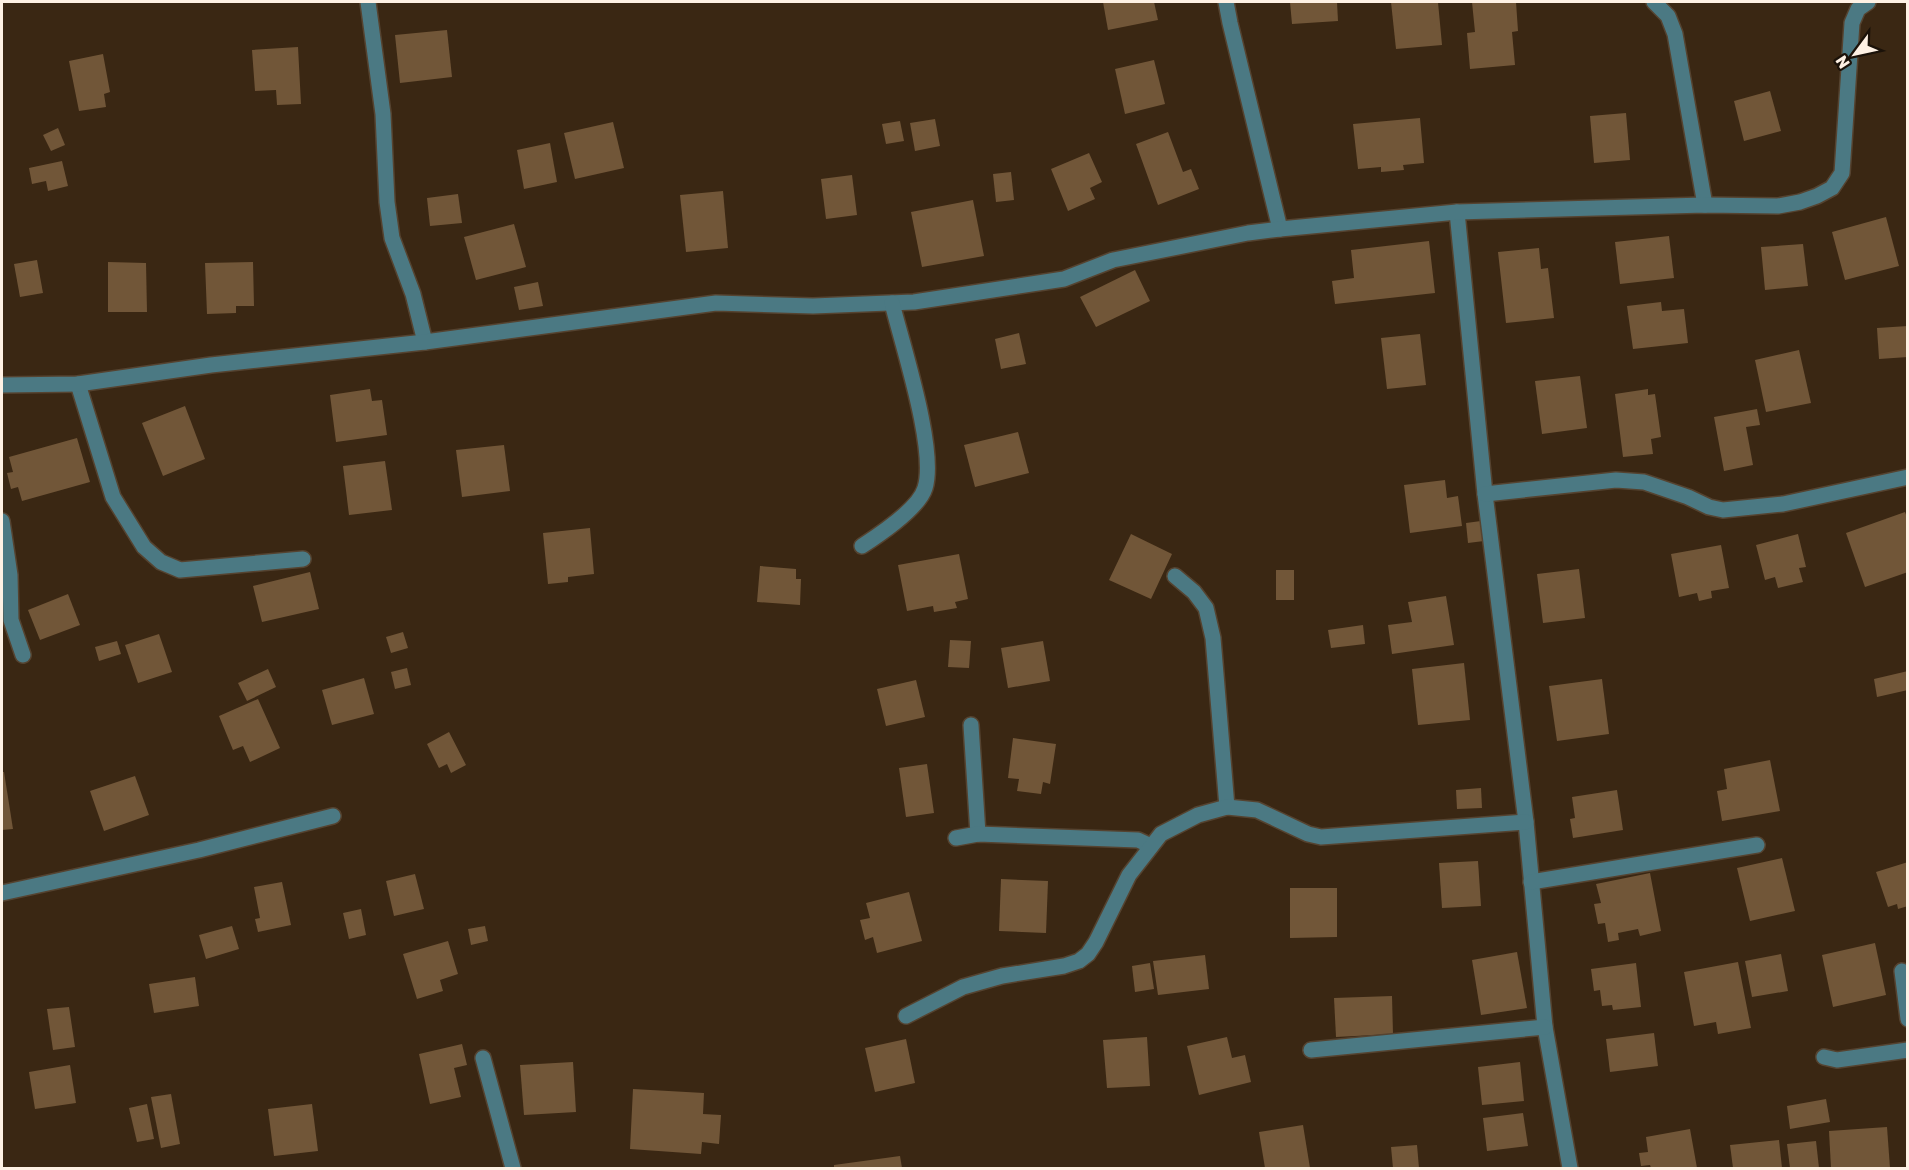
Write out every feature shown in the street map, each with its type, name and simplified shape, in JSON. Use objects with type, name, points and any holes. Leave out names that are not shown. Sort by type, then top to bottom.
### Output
[{"type":"street","points":[[368,2],[383,114],[387,202],[392,238],[413,294],[425,342]]},
{"type":"street","points":[[1226,2],[1280,229]]},
{"type":"street","points":[[1654,2],[1668,16],[1675,34],[1705,205]]},
{"type":"street","points":[[2,385],[78,384],[211,365],[425,342],[716,303],[813,306],[914,302],[1064,279],[1113,260],[1248,233],[1280,229],[1457,212],[1705,205],[1778,206],[1800,202],[1832,188],[1842,173],[1852,23],[1858,9],[1868,2]]},
{"type":"street","points":[[1457,212],[1485,494],[1526,822],[1545,1027],[1570,1168]]},
{"type":"street","points":[[862,546],[907,513],[925,489],[928,460],[918,405],[892,303]]},
{"type":"street","points":[[78,384],[113,497],[144,548],[161,562],[180,570],[303,559]]},
{"type":"street","points":[[1485,494],[1616,480],[1644,482],[1709,507],[1723,510],[1783,504],[1908,477]]},
{"type":"street","points":[[2,520],[10,575],[11,620],[23,655]]},
{"type":"street","points":[[1175,576],[1194,592],[1206,608],[1213,638],[1227,807]]},
{"type":"street","points":[[971,725],[978,834]]},
{"type":"street","points":[[906,1016],[963,987],[1002,976],[1064,966],[1079,961],[1088,954],[1096,942],[1129,875],[1151,846],[1161,834],[1198,815],[1227,807],[1257,810],[1308,834],[1322,837],[1526,822]]},
{"type":"street","points":[[2,893],[199,850],[333,816]]},
{"type":"street","points":[[956,838],[978,834],[1138,840],[1151,846]]},
{"type":"street","points":[[1531,882],[1757,845]]},
{"type":"street","points":[[1902,971],[1908,1019]]},
{"type":"street","points":[[1311,1050],[1545,1027]]},
{"type":"street","points":[[1824,1057],[1837,1060],[1908,1050]]},
{"type":"street","points":[[483,1058],[513,1168]]},
{"type":"building","points":[[1103,2],[1154,2],[1158,20],[1108,30]]},
{"type":"building","points":[[1290,2],[1337,2],[1338,21],[1292,24]]},
{"type":"building","points":[[1391,2],[1438,2],[1442,45],[1396,49]]},
{"type":"building","points":[[1472,2],[1516,2],[1518,31],[1512,32],[1515,65],[1470,69],[1467,33],[1475,32]]},
{"type":"building","points":[[447,30],[452,77],[400,83],[395,35]]},
{"type":"building","points":[[298,47],[301,104],[277,105],[276,90],[255,91],[252,50]]},
{"type":"building","points":[[103,54],[110,92],[104,94],[106,107],[79,111],[69,61]]},
{"type":"building","points":[[1154,60],[1165,104],[1125,114],[1115,69]]},
{"type":"building","points":[[1770,91],[1781,131],[1744,141],[1734,101]]},
{"type":"building","points":[[1626,113],[1630,160],[1594,163],[1590,116]]},
{"type":"building","points":[[1420,118],[1424,163],[1403,165],[1404,170],[1381,172],[1381,167],[1358,169],[1353,124]]},
{"type":"building","points":[[935,119],[940,146],[915,151],[910,123]]},
{"type":"building","points":[[900,121],[904,141],[886,144],[882,124]]},
{"type":"building","points":[[613,122],[624,168],[575,179],[564,133]]},
{"type":"building","points":[[58,128],[65,145],[51,151],[43,135]]},
{"type":"building","points":[[1168,132],[1183,172],[1191,169],[1199,189],[1158,205],[1136,144]]},
{"type":"building","points":[[550,143],[557,182],[524,189],[517,150]]},
{"type":"building","points":[[1089,153],[1102,182],[1090,188],[1095,199],[1068,211],[1051,169]]},
{"type":"building","points":[[62,161],[68,186],[48,191],[46,181],[32,184],[29,168]]},
{"type":"building","points":[[1011,172],[1014,200],[996,202],[993,174]]},
{"type":"building","points":[[852,175],[857,215],[826,219],[821,179]]},
{"type":"building","points":[[723,191],[728,248],[686,252],[680,195]]},
{"type":"building","points":[[458,194],[462,223],[430,226],[427,198]]},
{"type":"building","points":[[973,200],[984,256],[922,267],[911,212]]},
{"type":"building","points":[[1886,217],[1899,266],[1845,280],[1832,232]]},
{"type":"building","points":[[514,224],[526,267],[476,280],[464,237]]},
{"type":"building","points":[[1669,236],[1674,278],[1620,284],[1615,242]]},
{"type":"building","points":[[1429,241],[1435,293],[1335,304],[1332,281],[1354,278],[1351,250]]},
{"type":"building","points":[[1803,244],[1808,286],[1765,290],[1761,247]]},
{"type":"building","points":[[1539,248],[1541,269],[1548,268],[1554,318],[1506,323],[1498,252]]},
{"type":"building","points":[[37,260],[43,293],[20,297],[14,264]]},
{"type":"building","points":[[108,262],[146,263],[147,312],[108,312]]},
{"type":"building","points":[[253,262],[254,306],[236,306],[236,313],[207,314],[205,263]]},
{"type":"building","points":[[1135,270],[1150,301],[1096,327],[1080,297]]},
{"type":"building","points":[[538,282],[543,306],[519,310],[514,287]]},
{"type":"building","points":[[1661,302],[1662,311],[1684,309],[1688,343],[1633,349],[1627,306]]},
{"type":"building","points":[[1908,326],[1908,357],[1879,359],[1877,328]]},
{"type":"building","points":[[1019,333],[1026,364],[1001,369],[995,339]]},
{"type":"building","points":[[1420,334],[1426,385],[1387,389],[1381,338]]},
{"type":"building","points":[[1799,350],[1811,403],[1766,412],[1755,360]]},
{"type":"building","points":[[1580,376],[1587,428],[1542,434],[1535,381]]},
{"type":"building","points":[[370,389],[372,401],[382,400],[387,435],[336,442],[330,395]]},
{"type":"building","points":[[1648,389],[1648,395],[1655,394],[1661,437],[1651,439],[1653,454],[1623,457],[1615,394]]},
{"type":"building","points":[[185,406],[205,459],[163,476],[142,423]]},
{"type":"building","points":[[1757,409],[1760,425],[1746,427],[1753,465],[1724,471],[1714,417]]},
{"type":"building","points":[[1018,432],[1029,473],[975,487],[964,445]]},
{"type":"building","points":[[77,438],[90,482],[22,501],[18,487],[11,489],[7,473],[13,472],[9,457]]},
{"type":"building","points":[[504,445],[510,491],[462,497],[456,450]]},
{"type":"building","points":[[385,461],[392,510],[349,515],[343,466]]},
{"type":"building","points":[[1445,480],[1447,498],[1458,496],[1462,526],[1410,533],[1404,485]]},
{"type":"building","points":[[1905,512],[1908,520],[1908,572],[1865,587],[1846,533]]},
{"type":"building","points":[[1481,521],[1484,541],[1468,543],[1466,523]]},
{"type":"building","points":[[590,528],[594,574],[568,577],[568,582],[548,584],[543,533]]},
{"type":"building","points":[[1131,534],[1172,554],[1151,599],[1109,580]]},
{"type":"building","points":[[1798,534],[1806,567],[1799,568],[1803,582],[1778,588],[1775,577],[1765,580],[1756,545]]},
{"type":"building","points":[[1721,545],[1729,588],[1711,591],[1712,598],[1699,601],[1697,593],[1679,597],[1671,554]]},
{"type":"building","points":[[959,554],[968,599],[955,602],[957,608],[934,612],[933,606],[907,611],[898,565]]},
{"type":"building","points":[[760,566],[796,569],[796,579],[801,579],[800,605],[757,602]]},
{"type":"building","points":[[1579,569],[1585,618],[1543,623],[1537,574]]},
{"type":"building","points":[[1276,570],[1294,570],[1294,600],[1276,600]]},
{"type":"building","points":[[310,572],[319,609],[262,622],[253,586]]},
{"type":"building","points":[[68,594],[80,625],[40,640],[28,610]]},
{"type":"building","points":[[1446,596],[1454,645],[1392,654],[1388,625],[1412,622],[1408,602]]},
{"type":"building","points":[[1363,625],[1365,644],[1331,648],[1328,630]]},
{"type":"building","points":[[403,632],[408,648],[391,653],[386,637]]},
{"type":"building","points":[[159,634],[172,672],[138,683],[125,645]]},
{"type":"building","points":[[950,640],[971,641],[969,668],[948,667]]},
{"type":"building","points":[[117,641],[121,654],[99,661],[95,647]]},
{"type":"building","points":[[1043,641],[1050,681],[1008,688],[1001,648]]},
{"type":"building","points":[[1464,663],[1470,720],[1418,725],[1412,669]]},
{"type":"building","points":[[407,668],[411,685],[395,689],[391,672]]},
{"type":"building","points":[[268,669],[276,687],[247,701],[238,683]]},
{"type":"building","points":[[1908,671],[1908,690],[1877,697],[1874,679]]},
{"type":"building","points":[[364,678],[374,714],[332,725],[322,690]]},
{"type":"building","points":[[1602,679],[1609,734],[1557,741],[1549,686]]},
{"type":"building","points":[[916,680],[925,717],[886,726],[877,689]]},
{"type":"building","points":[[258,699],[280,748],[250,762],[243,746],[233,750],[219,716]]},
{"type":"building","points":[[449,732],[466,765],[451,773],[447,764],[439,768],[427,744]]},
{"type":"building","points":[[1013,738],[1056,744],[1050,784],[1043,782],[1041,794],[1017,791],[1019,779],[1008,778]]},
{"type":"building","points":[[1770,760],[1780,811],[1722,821],[1717,791],[1727,789],[1724,769]]},
{"type":"building","points":[[927,764],[934,813],[906,817],[899,768]]},
{"type":"building","points":[[2,772],[4,772],[13,829],[2,830]]},
{"type":"building","points":[[135,776],[149,815],[104,831],[90,791]]},
{"type":"building","points":[[1481,788],[1482,808],[1457,809],[1456,790]]},
{"type":"building","points":[[1617,790],[1623,830],[1573,838],[1570,819],[1575,818],[1572,797]]},
{"type":"building","points":[[1782,858],[1795,911],[1750,921],[1737,868]]},
{"type":"building","points":[[1478,861],[1481,906],[1442,908],[1439,863]]},
{"type":"building","points":[[1908,862],[1908,906],[1898,909],[1897,904],[1888,907],[1876,872]]},
{"type":"building","points":[[1650,873],[1661,931],[1640,936],[1638,929],[1618,933],[1619,940],[1608,942],[1605,923],[1598,924],[1594,904],[1601,903],[1596,884]]},
{"type":"building","points":[[415,874],[424,909],[394,916],[386,881]]},
{"type":"building","points":[[1001,879],[1048,881],[1046,933],[999,931]]},
{"type":"building","points":[[282,882],[291,925],[258,932],[255,919],[260,918],[254,887]]},
{"type":"building","points":[[1290,888],[1337,888],[1337,937],[1290,938]]},
{"type":"building","points":[[909,892],[922,941],[877,953],[873,937],[865,940],[860,920],[870,918],[866,903]]},
{"type":"building","points":[[361,909],[366,935],[349,939],[343,913]]},
{"type":"building","points":[[232,926],[239,949],[206,959],[199,935]]},
{"type":"building","points":[[485,926],[488,941],[471,945],[468,929]]},
{"type":"building","points":[[448,941],[458,974],[440,980],[443,991],[417,999],[403,954]]},
{"type":"building","points":[[1875,943],[1886,995],[1833,1007],[1822,955]]},
{"type":"building","points":[[1517,952],[1527,1008],[1481,1015],[1472,960]]},
{"type":"building","points":[[1781,954],[1788,991],[1752,997],[1745,961]]},
{"type":"building","points":[[1205,955],[1209,989],[1158,995],[1153,961]]},
{"type":"building","points":[[1738,962],[1751,1028],[1718,1034],[1716,1022],[1694,1026],[1684,972]]},
{"type":"building","points":[[1150,963],[1154,989],[1135,992],[1132,966]]},
{"type":"building","points":[[1636,963],[1641,1007],[1613,1010],[1612,1005],[1602,1006],[1600,990],[1594,991],[1591,969]]},
{"type":"building","points":[[195,977],[199,1006],[154,1013],[149,984]]},
{"type":"building","points":[[1392,996],[1393,1034],[1336,1037],[1334,998]]},
{"type":"building","points":[[69,1007],[75,1047],[53,1050],[47,1009]]},
{"type":"building","points":[[1654,1033],[1658,1066],[1610,1072],[1606,1039]]},
{"type":"building","points":[[1147,1037],[1150,1086],[1107,1088],[1103,1040]]},
{"type":"building","points":[[1227,1037],[1232,1058],[1245,1055],[1251,1082],[1199,1095],[1187,1046]]},
{"type":"building","points":[[906,1039],[915,1083],[875,1092],[865,1048]]},
{"type":"building","points":[[462,1044],[467,1065],[454,1068],[461,1097],[430,1104],[419,1054]]},
{"type":"building","points":[[573,1062],[576,1112],[524,1115],[520,1065]]},
{"type":"building","points":[[1520,1062],[1524,1101],[1482,1105],[1478,1067]]},
{"type":"building","points":[[70,1065],[76,1103],[35,1109],[29,1072]]},
{"type":"building","points":[[633,1089],[704,1093],[703,1114],[721,1115],[719,1144],[702,1142],[701,1154],[630,1149]]},
{"type":"building","points":[[171,1094],[180,1144],[161,1148],[151,1097]]},
{"type":"building","points":[[1826,1099],[1830,1122],[1790,1129],[1787,1106]]},
{"type":"building","points":[[147,1104],[154,1139],[137,1142],[129,1108]]},
{"type":"building","points":[[312,1104],[318,1151],[274,1156],[268,1109]]},
{"type":"building","points":[[1523,1113],[1528,1146],[1487,1151],[1483,1118]]},
{"type":"building","points":[[1303,1125],[1310,1168],[1265,1168],[1259,1132]]},
{"type":"building","points":[[1887,1127],[1890,1168],[1831,1168],[1829,1131]]},
{"type":"building","points":[[1690,1129],[1697,1168],[1641,1166],[1639,1153],[1648,1152],[1646,1137]]},
{"type":"building","points":[[1779,1140],[1782,1168],[1733,1168],[1730,1145]]},
{"type":"building","points":[[1816,1141],[1819,1168],[1790,1168],[1787,1144]]},
{"type":"building","points":[[1417,1145],[1419,1168],[1393,1168],[1391,1147]]},
{"type":"building","points":[[900,1156],[902,1168],[834,1168],[834,1165]]}]
